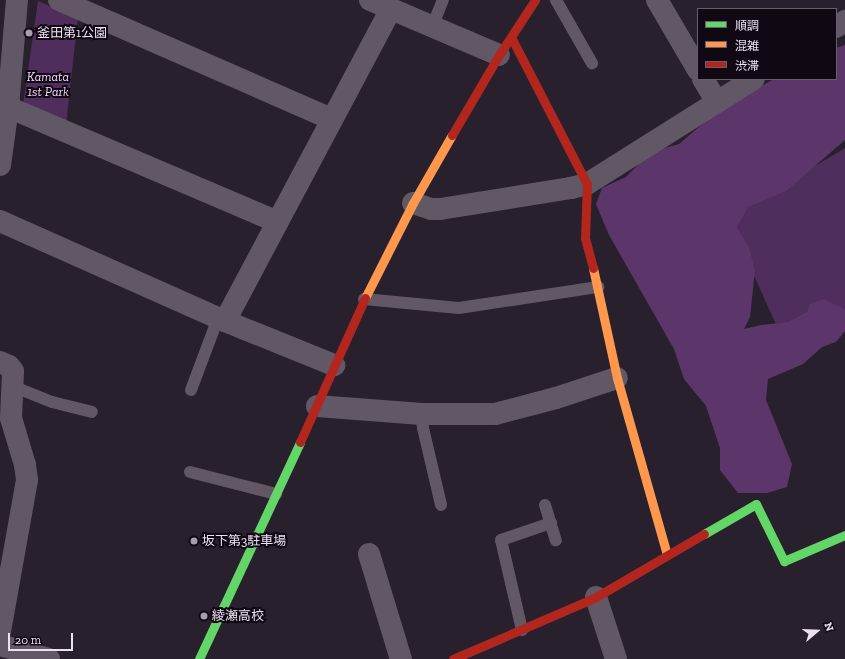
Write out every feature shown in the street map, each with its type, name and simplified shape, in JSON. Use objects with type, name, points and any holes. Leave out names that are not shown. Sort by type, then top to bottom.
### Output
[{"type":"street","points":[[0,165],[17,0]]},
{"type":"street","points":[[59,0],[332,119]]},
{"type":"street","points":[[370,0],[499,55]]},
{"type":"street","points":[[199,659],[317,406],[364,299],[413,203],[499,55],[535,0]]},
{"type":"street","points":[[657,0],[697,68]]},
{"type":"street","points":[[222,320],[277,222],[391,9]]},
{"type":"street","points":[[511,37],[587,184],[585,238],[598,287],[617,378],[667,555]]},
{"type":"street","points":[[704,80],[717,102]]},
{"type":"street","points":[[413,203],[431,209],[440,209],[571,188],[587,184],[752,80]]},
{"type":"street","points":[[5,107],[277,222]]},
{"type":"street","points":[[0,221],[222,320],[334,365]]},
{"type":"street","points":[[0,362],[8,366],[13,371],[11,418],[25,465],[27,480],[0,632]]},
{"type":"street","points":[[317,406],[422,414],[495,414],[556,398],[617,378]]},
{"type":"street","points":[[453,659],[596,597],[756,504],[784,561],[845,534]]},
{"type":"street","points":[[369,554],[401,659]]},
{"type":"street","points":[[596,597],[616,659]]},
{"type":"street","points":[[0,645],[49,659]]},
{"type":"street","points":[[0,649],[5,659]]},
{"type":"lane","points":[[432,27],[443,0]]},
{"type":"lane","points":[[556,0],[592,63]]},
{"type":"lane","points":[[364,299],[459,308],[598,287]]},
{"type":"lane","points":[[191,390],[222,320]]},
{"type":"lane","points":[[12,386],[52,402],[92,412]]},
{"type":"lane","points":[[422,414],[423,428],[441,505]]},
{"type":"lane","points":[[190,472],[276,494]]},
{"type":"lane","points":[[545,505],[556,540]]},
{"type":"lane","points":[[522,630],[501,540],[551,523]]},
{"type":"green space","name":"Kamata 1st Park","points":[[38,1],[78,18],[66,124],[23,105]]},
{"type":"green space","points":[[845,148],[845,317],[783,340],[728,218]]},
{"type":"shaded area","points":[[845,45],[845,140],[786,191],[748,207],[737,227],[749,248],[755,270],[750,317],[744,329],[761,325],[788,322],[807,312],[810,304],[823,299],[845,309],[845,331],[836,342],[822,347],[803,364],[768,379],[766,400],[792,464],[787,487],[767,493],[738,493],[720,470],[720,448],[706,406],[684,379],[674,349],[609,235],[596,204],[602,188],[626,177],[651,152],[679,144],[718,111],[772,80],[837,80],[837,48]]},
{"type":"traffic: fast","points":[[199,659],[300,442]]},
{"type":"traffic: fast","points":[[704,534],[756,504],[784,561],[845,535]]},
{"type":"traffic: slow","points":[[365,298],[413,203],[452,135]]},
{"type":"traffic: slow","points":[[593,268],[617,378],[667,555]]},
{"type":"traffic: jam","points":[[452,135],[499,55],[535,0]]},
{"type":"traffic: jam","points":[[511,37],[587,184],[585,238],[593,268]]},
{"type":"traffic: jam","points":[[300,442],[365,298]]},
{"type":"traffic: jam","points":[[453,659],[596,597],[704,534]]},
{"type":"place","name":"釜田第1公園","points":[[29,33]]},
{"type":"place","name":"坂下第3駐車場","points":[[194,541]]},
{"type":"place","name":"綾瀬高校","points":[[204,616]]}]
